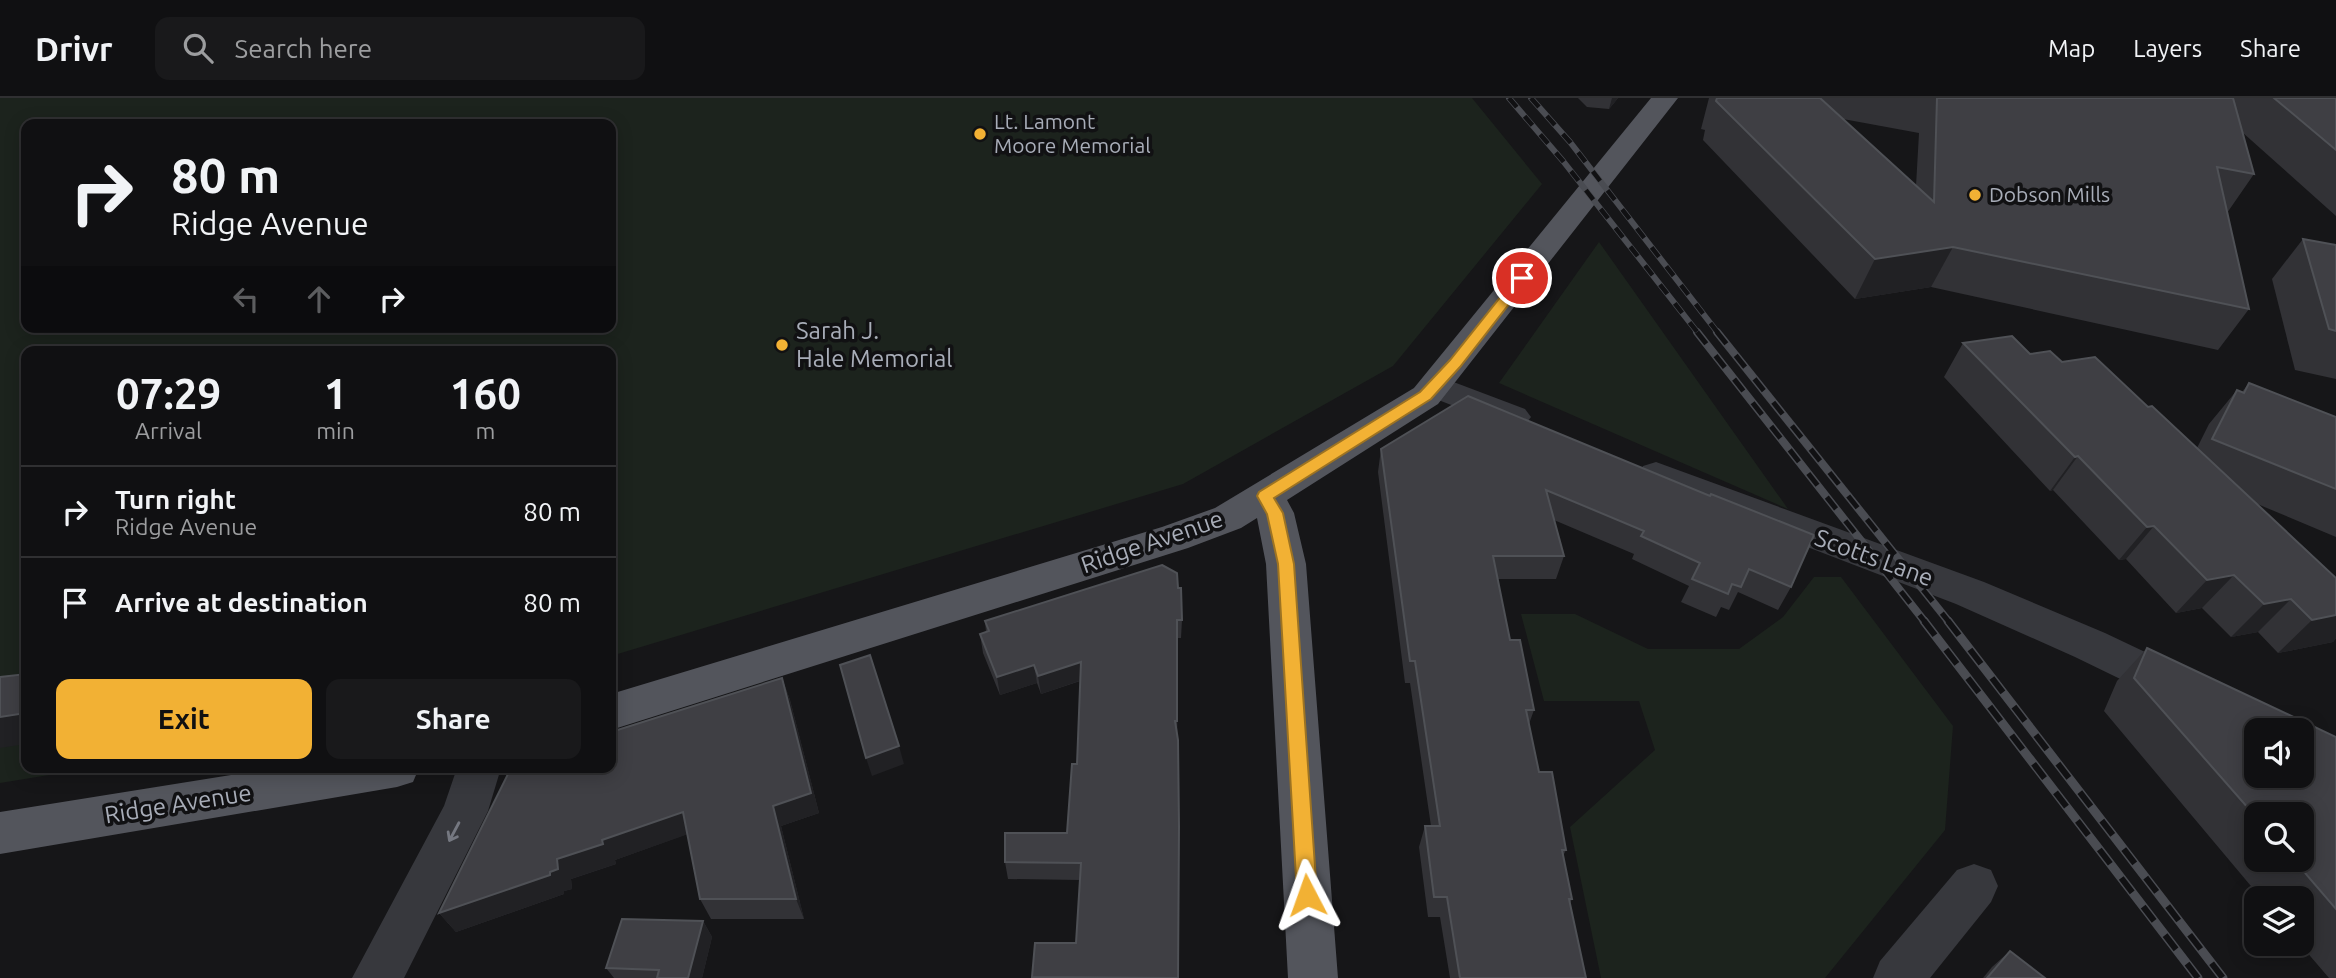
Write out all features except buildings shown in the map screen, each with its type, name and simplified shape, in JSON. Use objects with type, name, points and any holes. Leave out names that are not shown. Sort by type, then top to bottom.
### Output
[{"type":"main road","name":"Ridge Avenue","points":[[616,710],[1174,538],[1228,518],[1414,404],[1435,386],[1665,98]]},
{"type":"main road","points":[[1265,496],[1275,513],[1286,564],[1313,978]]},
{"type":"main road","name":"Ridge Avenue","points":[[0,833],[366,773]]},
{"type":"street","points":[[1435,386],[1538,427]]},
{"type":"street","name":"Scotts Lane","points":[[1628,463],[1836,545],[1970,593],[2090,645],[2244,719]]},
{"type":"street","points":[[377,978],[465,811],[477,773]]},
{"type":"street","points":[[1898,978],[1974,886]]},
{"type":"shaded area","points":[[0,98],[1472,98],[1542,184],[1393,366],[1183,484],[616,654],[616,346],[21,346],[21,773],[61,773],[0,783]]},
{"type":"shaded area","points":[[1599,242],[1788,509],[1499,383]]},
{"type":"shaded area","points":[[1814,577],[1841,577],[1953,726],[1945,830],[1825,978],[1601,978],[1570,827],[1655,750],[1639,701],[1544,701],[1521,614],[1575,614],[1648,649],[1739,649],[1783,617]]},
{"type":"railway","points":[[1509,98],[1563,161],[1698,333]]},
{"type":"railway","points":[[1531,98],[1570,142],[1718,333]]},
{"type":"railway","points":[[1697,332],[1925,622]]},
{"type":"railway","points":[[1717,332],[1949,622]]},
{"type":"railway","points":[[1924,621],[2198,978]]},
{"type":"railway","points":[[1948,621],[2223,978]]},
{"type":"place","name":"Lt. Lamont Moore Memorial","points":[[980,134]]},
{"type":"place","name":"Dobson Mills","points":[[1975,195]]},
{"type":"place","name":"Sarah J. Hale Memorial","points":[[782,345]]},
{"type":"route","points":[[1307,895],[1286,564],[1275,513],[1265,496],[1426,396],[1522,278]]}]
